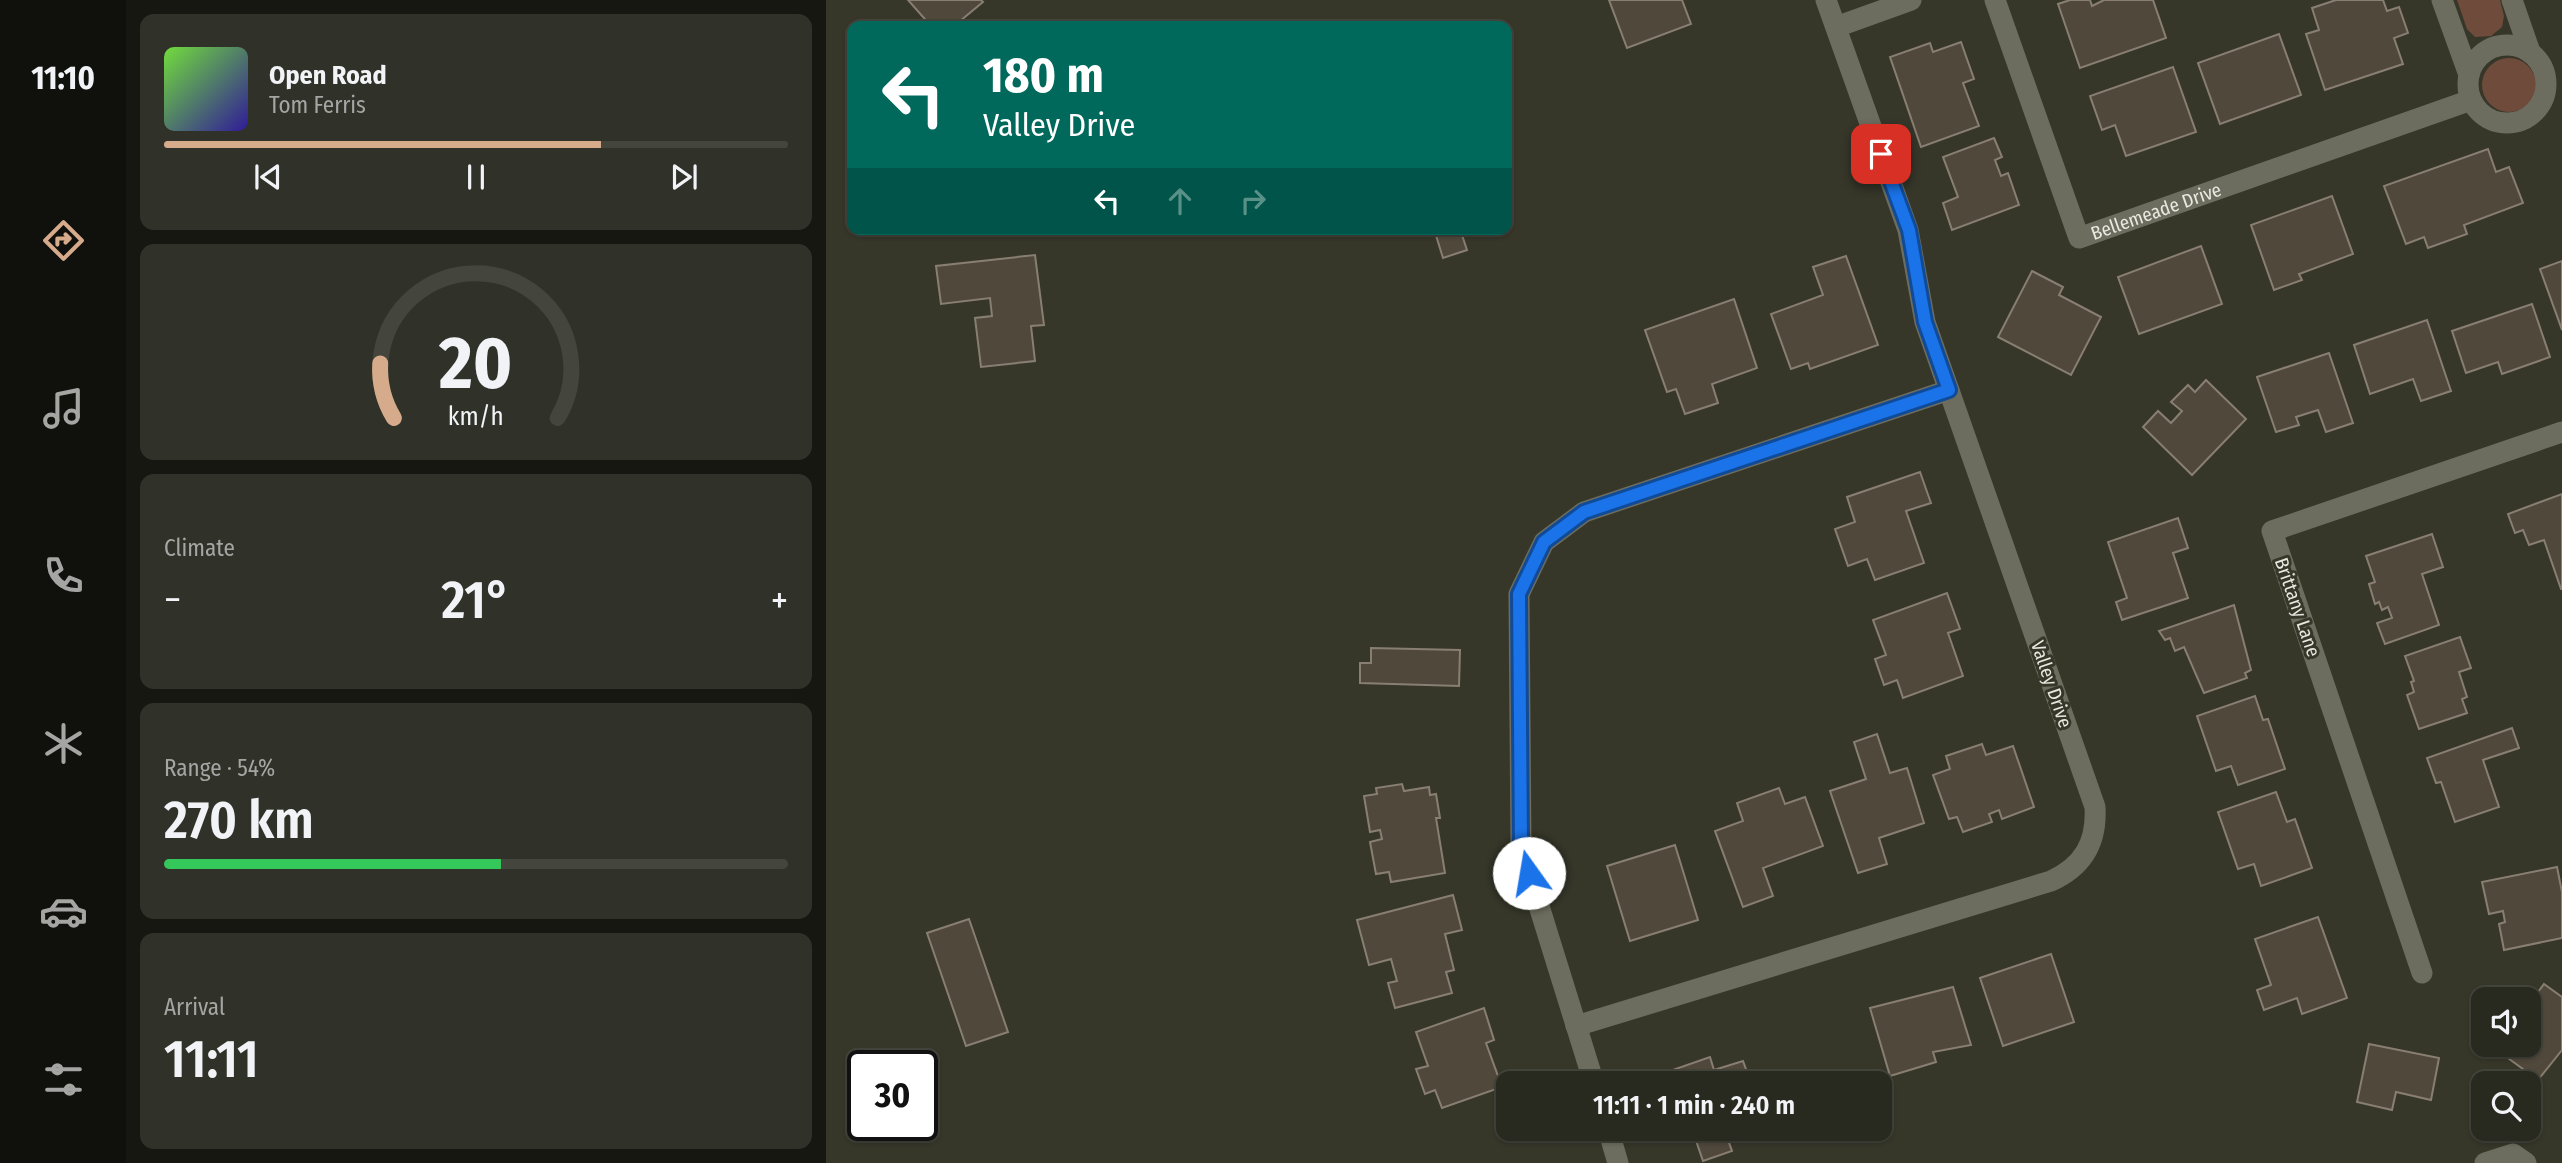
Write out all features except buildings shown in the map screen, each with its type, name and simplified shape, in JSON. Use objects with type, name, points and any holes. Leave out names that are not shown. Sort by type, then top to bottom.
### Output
[{"type":"street","name":"Valley Drive","points":[[1576,1026],[2051,881],[2065,875],[2085,858],[2096,825],[2095,807],[1925,322],[1909,230],[1826,0]]},
{"type":"street","points":[[1836,27],[1911,0]]},
{"type":"street","name":"Bellemeade Drive","points":[[1995,0],[2079,238],[2471,100]]},
{"type":"street","points":[[2442,0],[2469,75],[2471,100],[2488,119],[2501,123],[2527,119],[2544,99],[2553,69],[2518,46],[2493,47],[2482,54],[2469,75]]},
{"type":"street","points":[[2512,0],[2530,52]]},
{"type":"street","points":[[1590,1071],[1521,848],[1519,594],[1544,542],[1584,512],[1949,390]]},
{"type":"street","name":"Brittany Lane","points":[[2422,972],[2272,531],[2562,432]]},
{"type":"street","points":[[1612,1141],[1618,1163]]},
{"type":"street","points":[[2485,1163],[2513,1154],[2526,1163]]},
{"type":"shaded area","points":[[2457,0],[2500,0],[2504,16],[2502,27],[2491,36],[2475,37],[2467,29]]},
{"type":"shaded area","points":[[2509,58],[2528,66],[2536,85],[2528,104],[2509,112],[2490,104],[2482,85],[2490,66]]},
{"type":"route","points":[[1529,873],[1521,848],[1519,594],[1544,542],[1584,512],[1949,390],[1925,322],[1909,230],[1881,154]]}]
